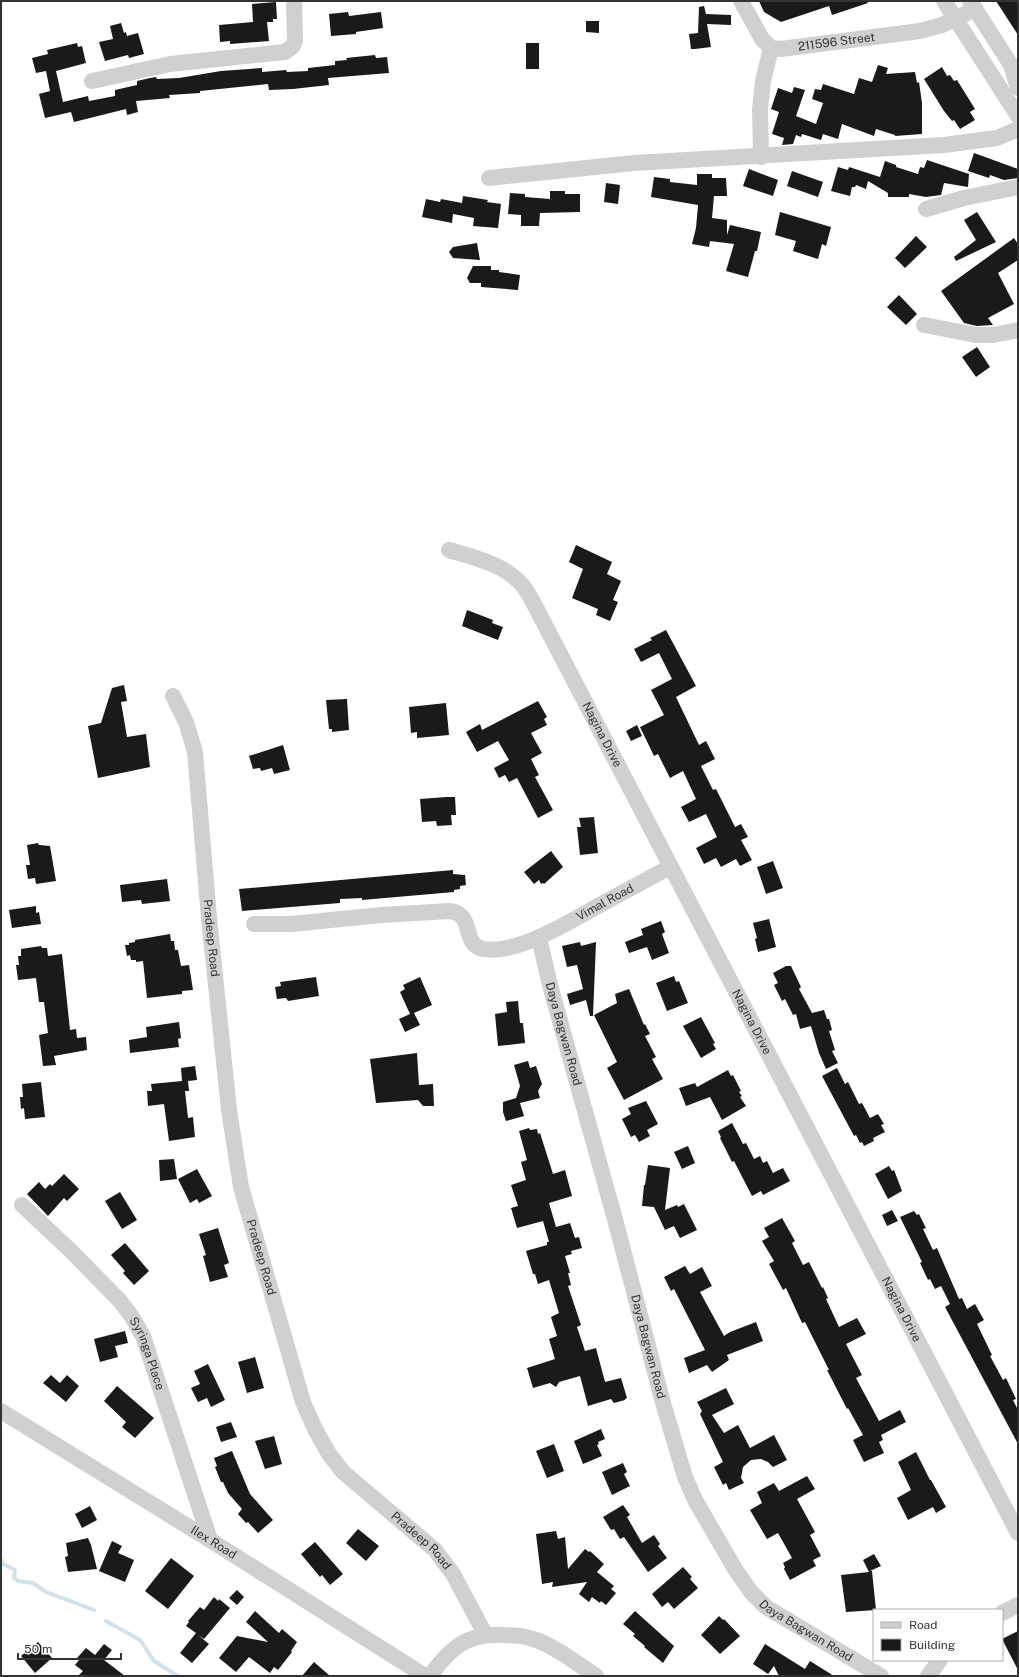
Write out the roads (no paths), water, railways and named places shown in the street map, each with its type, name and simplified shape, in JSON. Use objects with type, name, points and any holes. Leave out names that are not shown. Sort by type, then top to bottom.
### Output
[{"type":"street","points":[[92,81],[170,64],[285,52],[293,46],[295,40],[294,1]]},
{"type":"street","points":[[741,1],[757,32],[771,48],[762,88],[760,109],[762,157]]},
{"type":"street","points":[[944,1],[1018,116]]},
{"type":"street","points":[[972,5],[1014,64],[1018,88]]},
{"type":"street","name":"211596 Street","points":[[771,48],[781,49],[920,31],[942,25],[955,19],[972,5]]},
{"type":"street","points":[[989,73],[1014,64]]},
{"type":"street","points":[[489,178],[634,163],[762,157],[944,145],[997,138],[1018,128]]},
{"type":"street","points":[[926,209],[964,198],[1018,187]]},
{"type":"street","points":[[924,325],[976,335],[993,335],[1018,330]]},
{"type":"street","name":"Nagina Drive","points":[[449,550],[497,566],[510,573],[523,586],[564,661],[670,868],[1018,1533]]},
{"type":"street","name":"Pradeep Road","points":[[173,696],[186,722],[195,752],[209,918],[229,1110],[241,1187],[303,1402],[315,1429],[329,1454],[343,1472],[435,1550],[454,1574],[485,1634]]},
{"type":"street","name":"Vimal Road","points":[[254,924],[291,924],[381,915],[450,911],[458,912],[462,916],[470,939],[479,948],[494,950],[539,938],[670,868]]},
{"type":"street","name":"Daya Bagwan Road","points":[[539,938],[550,985],[616,1223],[667,1416],[685,1477],[695,1500],[735,1569],[751,1592],[766,1607],[881,1676]]},
{"type":"street","name":"Syringa Place","points":[[22,1205],[71,1251],[120,1301],[132,1317],[143,1336],[210,1540]]},
{"type":"street","name":"Ilex Road","points":[[1,1411],[210,1540],[425,1676]]},
{"type":"street","points":[[1003,1612],[1018,1605]]},
{"type":"street","points":[[430,1676],[440,1662],[451,1651],[465,1642],[485,1634],[509,1635],[534,1639],[559,1652],[596,1676]]},
{"type":"street","points":[[928,1676],[939,1661]]},
{"type":"waterway","points":[[1,1559],[3,1564],[15,1570],[14,1578],[18,1581],[33,1583],[46,1592],[94,1610]]},
{"type":"waterway","points":[[106,1621],[140,1640],[154,1661],[178,1676]]}]
